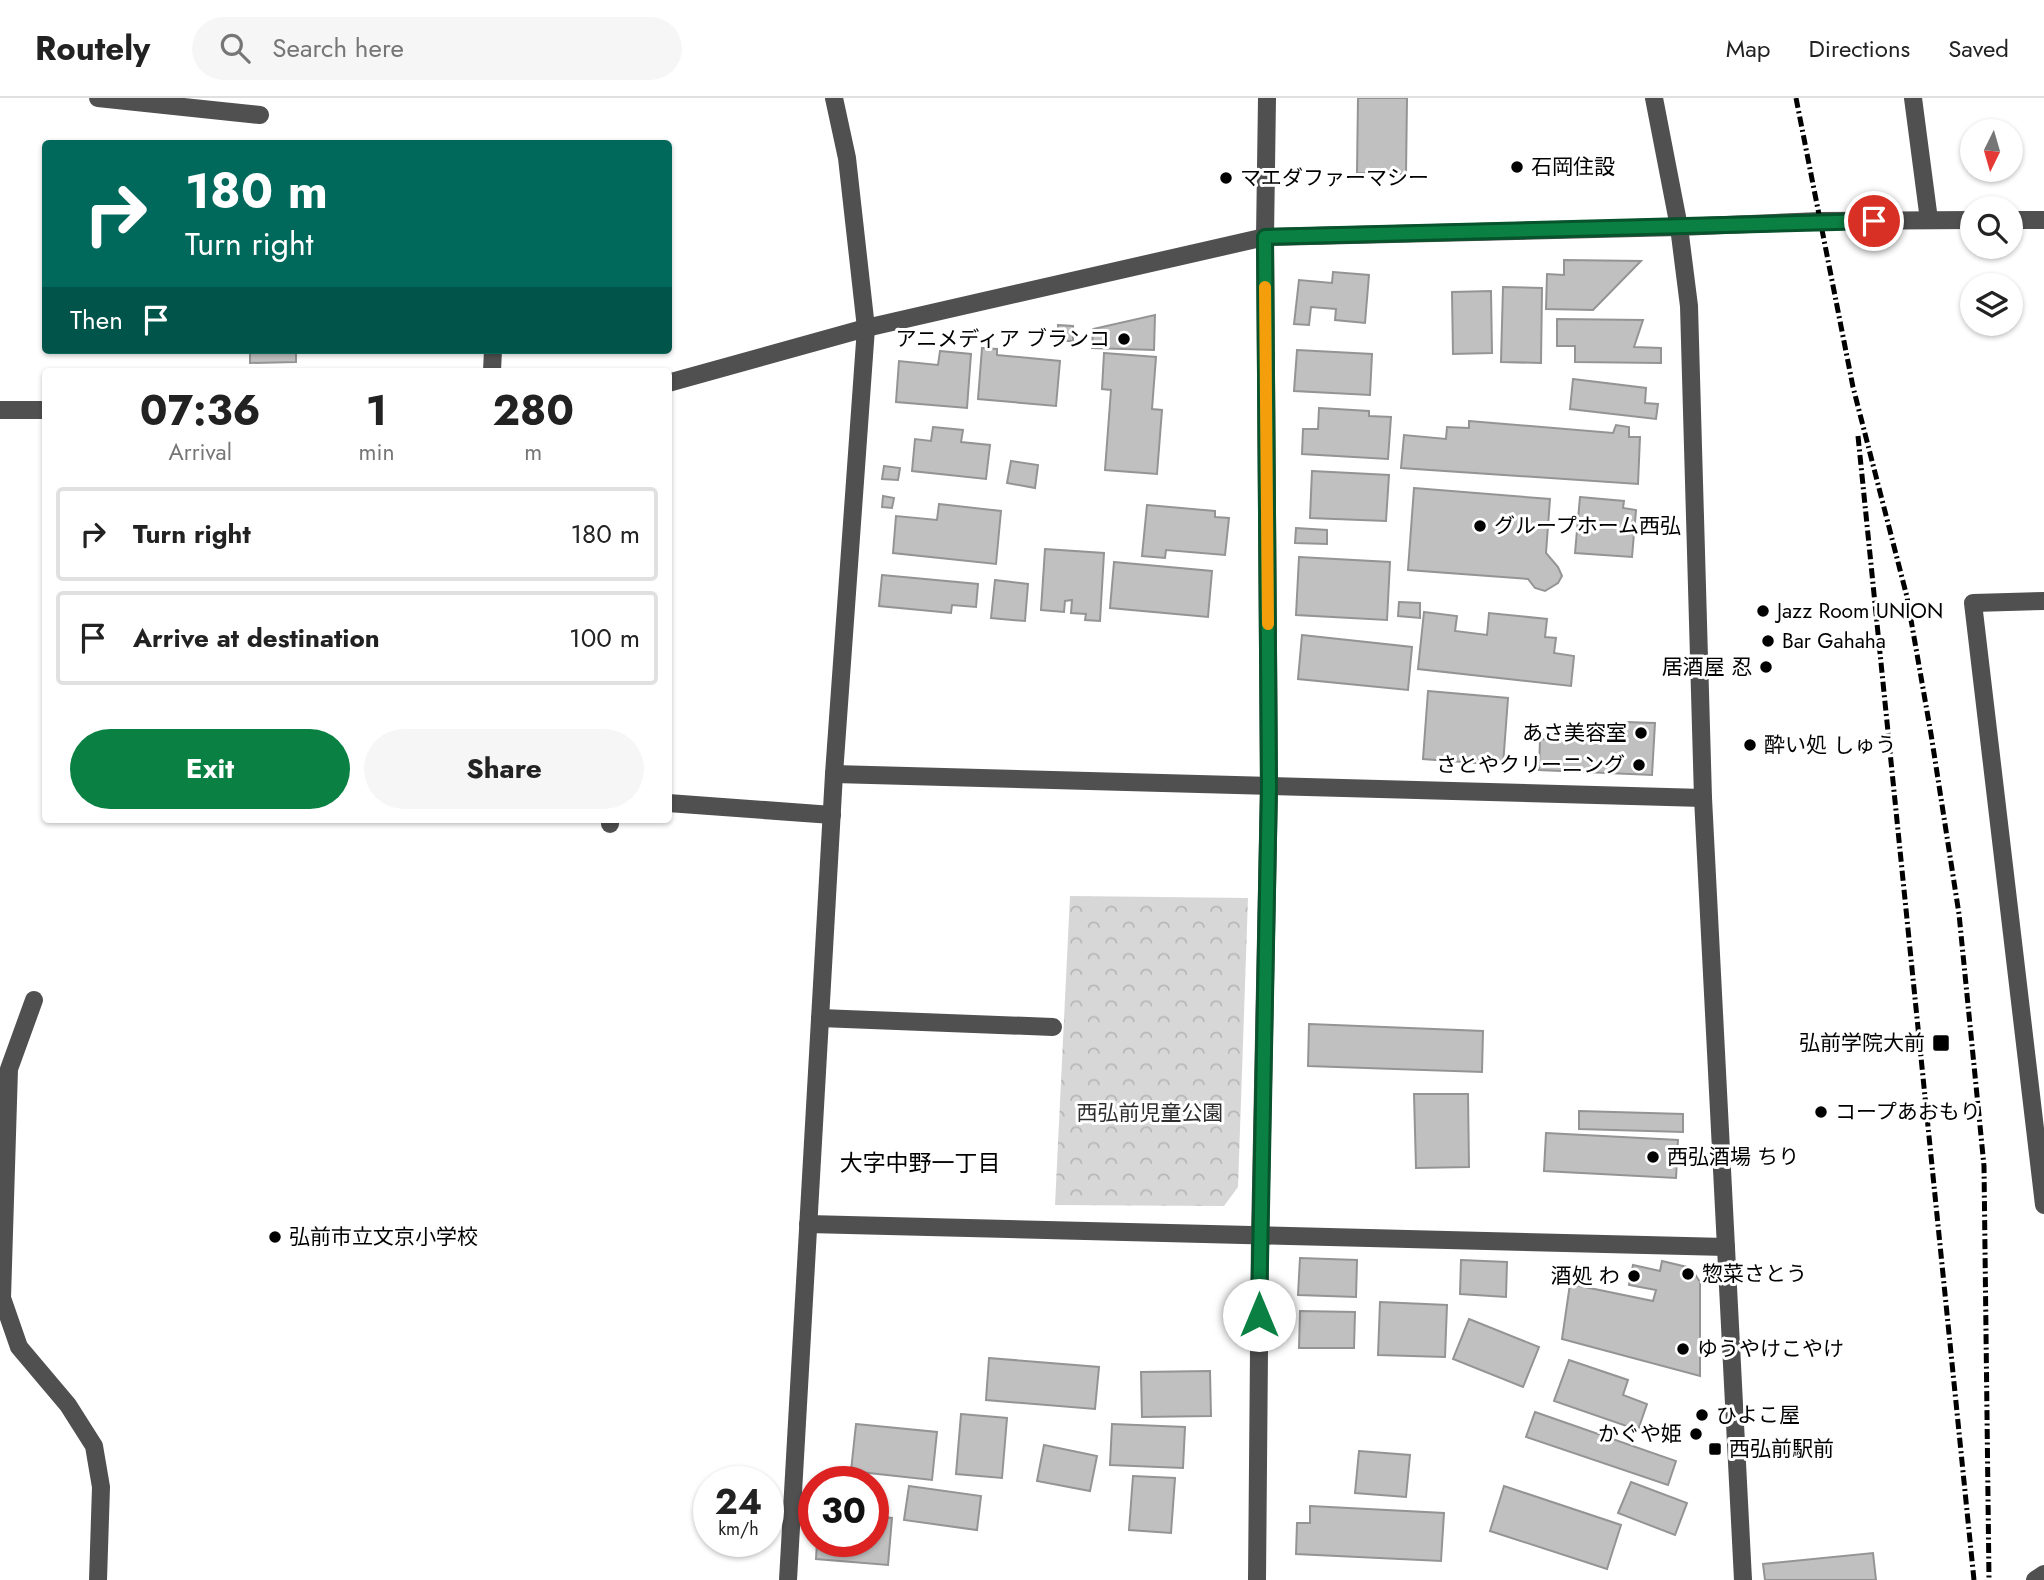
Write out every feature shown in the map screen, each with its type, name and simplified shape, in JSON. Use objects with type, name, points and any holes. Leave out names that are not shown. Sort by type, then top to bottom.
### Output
[{"type":"street","points":[[98,98],[260,115]]},
{"type":"street","points":[[788,1580],[834,774],[866,328],[847,158],[834,98]]},
{"type":"street","points":[[1257,1580],[1260,1236],[1269,787],[1265,237],[1267,98]]},
{"type":"street","points":[[1654,98],[1679,228],[1689,306],[1703,798],[1743,1580]]},
{"type":"street","points":[[1913,98],[1929,220]]},
{"type":"street","points":[[672,382],[866,328],[1265,237],[1679,228],[1820,221],[1960,220]]},
{"type":"street","points":[[2023,220],[2044,220]]},
{"type":"street","points":[[0,410],[42,410]]},
{"type":"street","points":[[2044,601],[1973,603],[2044,1205]]},
{"type":"street","points":[[834,774],[1703,798]]},
{"type":"street","points":[[672,803],[832,816]]},
{"type":"street","points":[[34,1000],[9,1069],[2,1298],[19,1347],[68,1405],[94,1446],[101,1487],[98,1580]]},
{"type":"street","points":[[820,1018],[1053,1027]]},
{"type":"street","points":[[808,1224],[1726,1247]]},
{"type":"street","points":[[2035,1580],[2044,1574]]},
{"type":"green space","name":"西弘前児童公園","points":[[1070,896],[1248,898],[1238,1187],[1224,1206],[1055,1205]]},
{"type":"building","points":[[1358,98],[1407,98],[1406,174],[1357,173]]},
{"type":"building","points":[[1564,260],[1641,261],[1593,310],[1546,309],[1547,274],[1564,275]]},
{"type":"building","points":[[1333,272],[1369,275],[1365,323],[1335,320],[1336,309],[1311,307],[1309,325],[1294,324],[1299,280],[1332,283]]},
{"type":"building","points":[[1503,287],[1542,288],[1541,363],[1501,362]]},
{"type":"building","points":[[1491,291],[1492,353],[1453,354],[1452,292]]},
{"type":"building","name":"アニメディア ブランコ","points":[[1155,315],[1154,350],[1092,348],[1093,329]]},
{"type":"building","points":[[1557,319],[1643,320],[1634,347],[1661,348],[1661,363],[1575,362],[1575,346],[1557,346]]},
{"type":"building","points":[[1058,325],[1073,326],[1073,341],[1058,341]]},
{"type":"building","points":[[982,348],[997,349],[997,355],[1060,361],[1056,406],[978,399]]},
{"type":"building","points":[[1297,350],[1372,354],[1370,395],[1294,391]]},
{"type":"building","points":[[940,351],[971,354],[967,408],[896,402],[899,361],[938,365]]},
{"type":"building","points":[[1104,353],[1156,357],[1152,409],[1162,410],[1157,474],[1105,470],[1111,390],[1102,389]]},
{"type":"building","points":[[250,354],[296,354],[296,362],[250,363]]},
{"type":"building","points":[[1573,379],[1646,388],[1645,403],[1658,404],[1656,419],[1570,409]]},
{"type":"building","points":[[1319,408],[1369,411],[1369,416],[1391,417],[1388,459],[1302,454],[1303,429],[1318,429]]},
{"type":"building","points":[[1469,421],[1613,433],[1616,425],[1629,427],[1629,437],[1640,437],[1638,484],[1401,468],[1404,435],[1446,439],[1447,427],[1469,428]]},
{"type":"building","points":[[933,427],[963,430],[961,442],[990,445],[986,479],[912,471],[915,439],[931,441]]},
{"type":"building","points":[[1011,461],[1038,465],[1035,488],[1007,483]]},
{"type":"building","points":[[884,466],[900,468],[898,480],[882,479]]},
{"type":"building","points":[[1312,471],[1389,475],[1386,521],[1310,518]]},
{"type":"building","name":"グループホーム西弘","points":[[1414,488],[1550,499],[1546,553],[1562,576],[1558,583],[1545,591],[1535,588],[1528,579],[1408,570]]},
{"type":"building","points":[[883,496],[894,498],[892,508],[882,507]]},
{"type":"building","points":[[1580,497],[1624,501],[1623,508],[1636,510],[1632,557],[1575,553]]},
{"type":"building","points":[[939,504],[1001,511],[996,564],[893,553],[896,516],[937,520]]},
{"type":"building","points":[[1147,505],[1215,511],[1215,517],[1229,518],[1225,555],[1166,550],[1165,558],[1142,556]]},
{"type":"building","points":[[1296,528],[1327,530],[1327,544],[1295,543]]},
{"type":"building","points":[[1045,549],[1104,553],[1100,621],[1085,620],[1086,614],[1071,613],[1072,600],[1065,601],[1064,612],[1041,610]]},
{"type":"building","points":[[1299,557],[1390,562],[1387,620],[1296,615]]},
{"type":"building","points":[[1114,562],[1212,571],[1208,617],[1110,608]]},
{"type":"building","points":[[882,575],[978,584],[976,607],[952,605],[951,613],[879,606]]},
{"type":"building","points":[[995,580],[1028,584],[1025,621],[991,618]]},
{"type":"building","points":[[1399,602],[1420,603],[1420,618],[1398,616]]},
{"type":"building","points":[[1424,612],[1457,616],[1455,631],[1487,635],[1489,613],[1547,619],[1545,637],[1556,638],[1554,653],[1574,656],[1571,686],[1418,669]]},
{"type":"building","points":[[1302,635],[1412,647],[1408,690],[1298,679]]},
{"type":"building","points":[[1428,691],[1508,698],[1503,765],[1423,759]]},
{"type":"building","points":[[1625,722],[1655,723],[1652,775],[1539,770],[1540,739],[1602,742],[1602,733],[1624,734]]},
{"type":"building","points":[[1309,1024],[1483,1031],[1482,1072],[1308,1066]]},
{"type":"building","points":[[1414,1094],[1468,1094],[1469,1167],[1416,1168]]},
{"type":"building","points":[[1579,1111],[1683,1114],[1683,1132],[1579,1129]]},
{"type":"building","points":[[1546,1133],[1678,1140],[1676,1178],[1544,1171]]},
{"type":"building","points":[[1300,1258],[1357,1260],[1356,1297],[1298,1295]]},
{"type":"building","points":[[1461,1260],[1507,1262],[1506,1297],[1460,1294]]},
{"type":"building","points":[[1662,1261],[1691,1268],[1700,1282],[1700,1376],[1562,1339],[1570,1284],[1653,1301],[1656,1290],[1629,1285],[1633,1265],[1660,1271]]},
{"type":"building","points":[[1380,1302],[1447,1305],[1445,1357],[1378,1355]]},
{"type":"building","points":[[1300,1311],[1355,1312],[1354,1348],[1299,1348]]},
{"type":"building","points":[[1469,1319],[1539,1347],[1523,1387],[1453,1359]]},
{"type":"building","points":[[989,1358],[1099,1367],[1095,1409],[986,1400]]},
{"type":"building","points":[[1569,1360],[1628,1380],[1623,1395],[1647,1404],[1638,1430],[1554,1401]]},
{"type":"building","points":[[1210,1371],[1211,1416],[1142,1417],[1141,1372]]},
{"type":"building","points":[[1535,1412],[1676,1461],[1668,1485],[1526,1437]]},
{"type":"building","points":[[961,1414],[1007,1418],[1002,1478],[956,1474]]},
{"type":"building","points":[[856,1424],[937,1432],[932,1480],[889,1475],[889,1466],[852,1466]]},
{"type":"building","points":[[1112,1424],[1185,1427],[1183,1468],[1110,1465]]},
{"type":"building","points":[[1044,1445],[1097,1456],[1090,1491],[1037,1481]]},
{"type":"building","points":[[1359,1451],[1410,1455],[1406,1497],[1355,1493]]},
{"type":"building","points":[[1133,1476],[1175,1478],[1171,1533],[1129,1530]]},
{"type":"building","points":[[1631,1482],[1687,1503],[1675,1535],[1618,1513]]},
{"type":"building","points":[[909,1486],[981,1496],[977,1530],[904,1520]]},
{"type":"building","points":[[1504,1486],[1621,1525],[1607,1569],[1490,1531]]},
{"type":"building","points":[[1310,1506],[1444,1513],[1441,1561],[1296,1554],[1297,1523],[1310,1523]]},
{"type":"building","points":[[889,1518],[892,1518],[889,1553]]},
{"type":"building","points":[[1873,1553],[1876,1580],[1765,1580],[1763,1564]]},
{"type":"building","points":[[816,1557],[889,1557],[888,1565]]},
{"type":"railway","points":[[1796,98],[1853,387],[1907,597],[1959,914],[1984,1166],[1989,1580]]},
{"type":"railway","points":[[1858,436],[1974,1580]]},
{"type":"slow traffic","points":[[1265,287],[1268,624]]},
{"type":"place","name":"石岡住設","points":[[1517,167]]},
{"type":"place","name":"マエダファーマシー","points":[[1226,178]]},
{"type":"place","name":"アニメディア ブランコ","points":[[1124,339]]},
{"type":"place","name":"グループホーム西弘","points":[[1480,526]]},
{"type":"place","name":"Jazz Room UNION","points":[[1763,611]]},
{"type":"place","name":"Bar Gahaha","points":[[1768,641]]},
{"type":"place","name":"居酒屋 忍","points":[[1766,667]]},
{"type":"place","name":"あさ美容室","points":[[1641,733]]},
{"type":"place","name":"酔い処 しゅう","points":[[1750,745]]},
{"type":"place","name":"さとやクリーニング","points":[[1639,765]]},
{"type":"place","name":"弘前学院大前","points":[[1941,1043]]},
{"type":"place","name":"コープあおもり","points":[[1821,1112]]},
{"type":"place","name":"西弘酒場 ちり","points":[[1653,1157]]},
{"type":"place","name":"弘前市立文京小学校","points":[[275,1237]]},
{"type":"place","name":"惣菜さとう","points":[[1688,1274]]},
{"type":"place","name":"酒処 わ","points":[[1634,1276]]},
{"type":"place","name":"ゆうやけこやけ","points":[[1683,1349]]},
{"type":"place","name":"ひよこ屋","points":[[1702,1415]]},
{"type":"place","name":"かぐや姫","points":[[1696,1434]]},
{"type":"place","name":"西弘前駅前","points":[[1715,1449]]},
{"type":"district","name":"大字中野一丁目","points":[[920,1163]]},
{"type":"route","points":[[1259,1315],[1269,787],[1265,237],[1874,221]]}]
